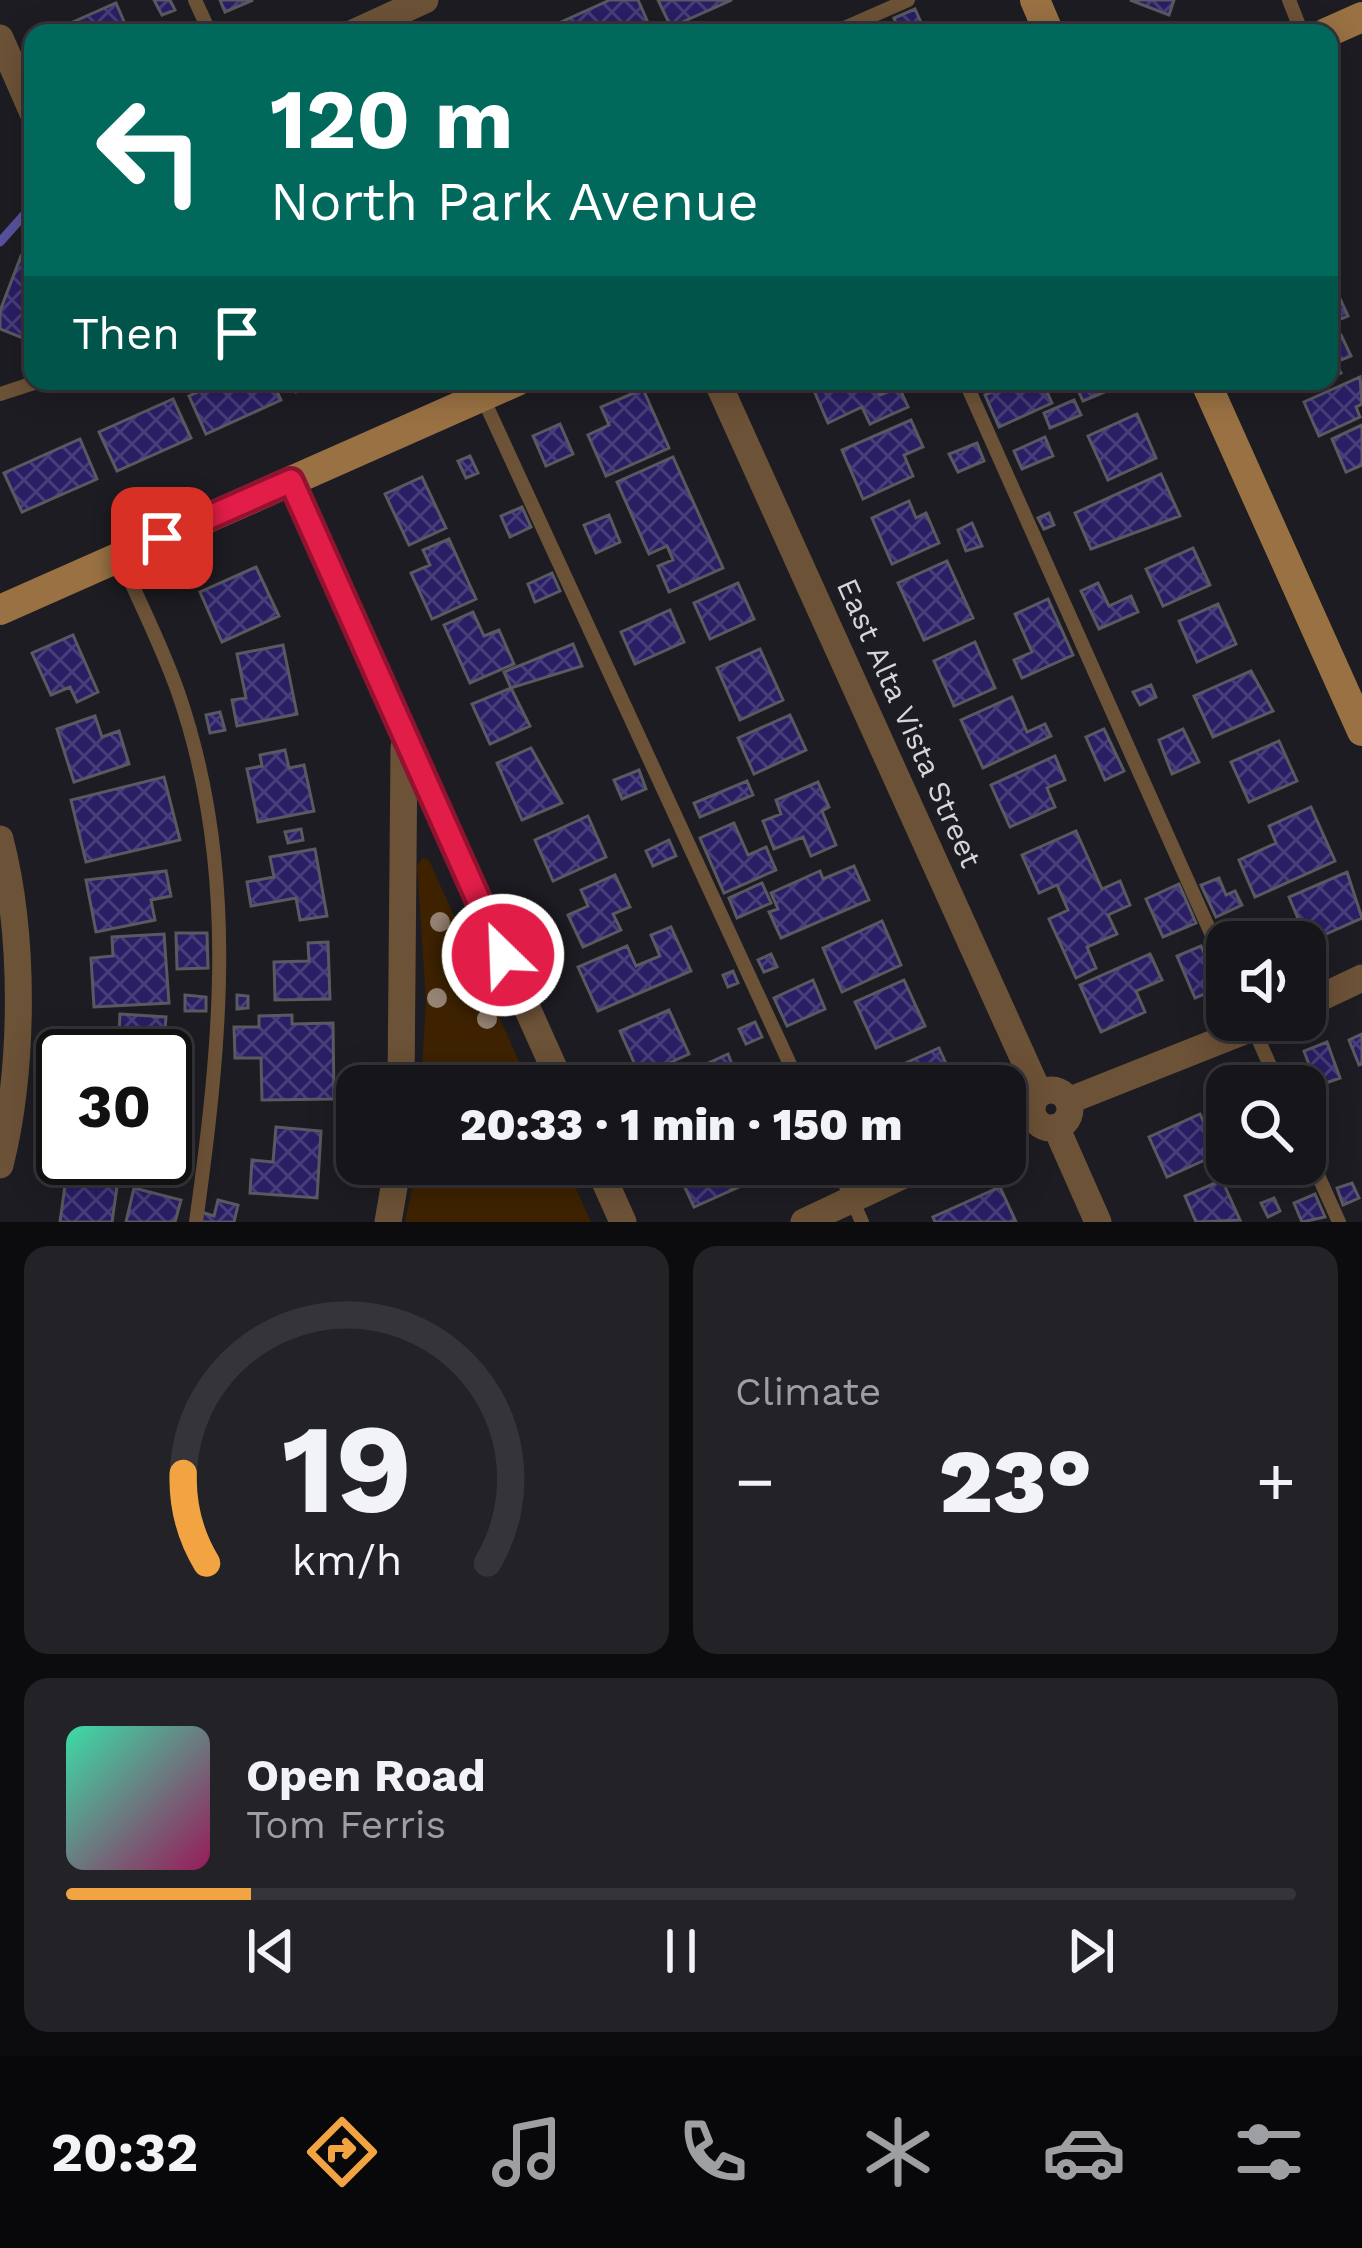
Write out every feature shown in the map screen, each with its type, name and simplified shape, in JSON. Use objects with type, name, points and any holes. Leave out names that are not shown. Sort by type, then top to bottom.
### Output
[{"type":"street","points":[[373,24],[425,0]]},
{"type":"street","points":[[0,38],[24,93]]},
{"type":"street","points":[[0,610],[496,390]]},
{"type":"street","name":"East Alta Vista Street","points":[[721,390],[1035,1103]]},
{"type":"street","points":[[1209,390],[1362,730]]},
{"type":"street","points":[[291,481],[553,1065]]},
{"type":"street","points":[[401,1065],[404,736]]},
{"type":"street","points":[[0,839],[14,891],[15,1080],[0,1166]]},
{"type":"street","points":[[1326,995],[1362,978]]},
{"type":"street","points":[[1069,1101],[1214,1041]]},
{"type":"street","points":[[1026,1110],[1055,1090],[1069,1101]]},
{"type":"street","points":[[1035,1103],[1043,1127],[1056,1127],[1069,1114],[1069,1101]]},
{"type":"street","points":[[1056,1127],[1098,1222]]},
{"type":"street","points":[[388,1222],[394,1185]]},
{"type":"street","points":[[606,1185],[623,1222]]},
{"type":"street","points":[[804,1222],[858,1211],[896,1185]]},
{"type":"lane","points":[[853,24],[908,0]]},
{"type":"lane","points":[[969,390],[1206,922]]},
{"type":"lane","points":[[482,396],[790,1065]]},
{"type":"lane","points":[[119,556],[178,693],[207,811],[223,940],[215,1082],[196,1222]]},
{"type":"lane","points":[[1322,1185],[1339,1222]]},
{"type":"shaded area","points":[[423,858],[429,860],[521,1065],[422,1065],[426,1001],[417,865]]},
{"type":"shaded area","points":[[413,1185],[574,1185],[591,1222],[405,1222]]},
{"type":"building","points":[[154,0],[170,0],[175,10],[162,15]]},
{"type":"building","points":[[220,0],[253,0],[225,12]]},
{"type":"building","points":[[610,0],[638,0],[649,24],[560,24]]},
{"type":"building","points":[[658,0],[732,0],[678,24],[670,24]]},
{"type":"building","points":[[1130,0],[1174,0],[1169,15]]},
{"type":"building","points":[[116,3],[125,24],[74,24]]},
{"type":"building","points":[[915,9],[922,24],[896,24],[894,18]]},
{"type":"building","points":[[21,256],[24,338],[0,329],[0,311]]},
{"type":"building","points":[[1338,294],[1348,316],[1338,320]]},
{"type":"building","points":[[1338,336],[1351,356],[1338,361]]},
{"type":"building","points":[[1360,377],[1362,404],[1356,407],[1360,417],[1319,436],[1304,402]]},
{"type":"building","points":[[202,390],[276,390],[281,400],[206,434],[189,396]]},
{"type":"building","points":[[643,390],[669,448],[606,476],[588,435],[609,425],[601,407]]},
{"type":"building","points":[[814,390],[878,390],[880,395],[900,390],[908,407],[870,424],[862,407],[828,423]]},
{"type":"building","points":[[996,390],[1046,390],[1052,403],[999,427],[985,395]]},
{"type":"building","points":[[1078,390],[1110,390],[1083,401]]},
{"type":"building","points":[[173,399],[191,438],[117,471],[99,432]]},
{"type":"building","points":[[1074,400],[1081,415],[1050,428],[1044,413]]},
{"type":"building","points":[[1137,414],[1156,458],[1108,480],[1088,436]]},
{"type":"building","points":[[911,420],[923,447],[904,455],[913,476],[863,499],[842,450]]},
{"type":"building","points":[[560,424],[573,454],[546,466],[533,436]]},
{"type":"building","points":[[1362,425],[1362,465],[1346,472],[1332,439]]},
{"type":"building","points":[[1045,437],[1053,456],[1022,469],[1014,451]]},
{"type":"building","points":[[80,439],[97,479],[22,512],[4,473]]},
{"type":"building","points":[[977,443],[984,461],[958,472],[949,454]]},
{"type":"building","points":[[470,456],[478,473],[466,478],[458,461]]},
{"type":"building","points":[[673,457],[723,568],[669,592],[658,566],[673,560],[667,546],[649,554],[617,482]]},
{"type":"building","points":[[1161,474],[1180,516],[1091,549],[1075,513]]},
{"type":"building","points":[[422,477],[446,528],[409,545],[385,494]]},
{"type":"building","points":[[909,501],[916,518],[926,513],[939,543],[892,564],[872,518]]},
{"type":"building","points":[[522,507],[531,527],[510,537],[501,516]]},
{"type":"building","points":[[1049,513],[1054,525],[1044,529],[1038,518]]},
{"type":"building","points":[[609,515],[620,542],[596,553],[584,525]]},
{"type":"building","points":[[972,523],[982,546],[966,551],[958,530]]},
{"type":"building","points":[[449,539],[476,599],[432,619],[411,573],[430,565],[423,550]]},
{"type":"building","points":[[1193,548],[1210,585],[1163,606],[1146,569]]},
{"type":"building","points":[[947,561],[973,618],[924,640],[898,583]]},
{"type":"building","points":[[256,567],[279,616],[222,642],[200,592]]},
{"type":"building","points":[[552,573],[560,591],[535,602],[528,584]]},
{"type":"building","points":[[738,583],[754,619],[710,639],[694,603]]},
{"type":"building","points":[[1098,583],[1109,606],[1131,596],[1138,612],[1099,629],[1081,591]]},
{"type":"building","points":[[1048,599],[1073,655],[1022,678],[1014,660],[1032,652],[1015,614]]},
{"type":"building","points":[[1218,604],[1236,644],[1197,662],[1179,621]]},
{"type":"building","points":[[670,610],[684,642],[635,664],[621,632]]},
{"type":"building","points":[[473,612],[484,636],[499,630],[514,664],[470,683],[444,625]]},
{"type":"building","points":[[73,635],[98,692],[77,702],[70,687],[51,695],[32,653]]},
{"type":"building","points":[[975,642],[995,688],[954,706],[934,661]]},
{"type":"building","points":[[573,644],[582,666],[511,688],[504,672]]},
{"type":"building","points":[[283,645],[297,714],[237,726],[232,700],[246,698],[237,654]]},
{"type":"building","points":[[760,649],[783,700],[740,720],[717,668]]},
{"type":"building","points":[[1251,671],[1273,711],[1213,737],[1194,696]]},
{"type":"building","points":[[1151,685],[1156,697],[1140,705],[1133,692]]},
{"type":"building","points":[[511,688],[530,726],[490,744],[472,704]]},
{"type":"building","points":[[1012,697],[1027,732],[1045,724],[1051,736],[983,768],[961,720]]},
{"type":"building","points":[[220,712],[225,730],[210,733],[206,715]]},
{"type":"building","points":[[790,715],[806,750],[754,774],[738,738]]},
{"type":"building","points":[[95,716],[102,737],[119,731],[129,764],[74,782],[57,729]]},
{"type":"building","points":[[1104,729],[1124,771],[1105,780],[1086,737]]},
{"type":"building","points":[[1183,729],[1199,762],[1172,774],[1159,740]]},
{"type":"building","points":[[1279,741],[1297,781],[1249,802],[1231,762]]},
{"type":"building","points":[[531,748],[562,803],[522,820],[497,763]]},
{"type":"building","points":[[285,750],[289,768],[304,765],[314,811],[258,822],[247,769],[262,766],[260,755]]},
{"type":"building","points":[[1055,756],[1065,780],[1047,788],[1055,807],[1010,827],[991,785]]},
{"type":"building","points":[[639,770],[646,789],[622,799],[614,780]]},
{"type":"building","points":[[164,777],[180,840],[86,862],[71,800]]},
{"type":"building","points":[[747,781],[753,795],[700,817],[694,803]]},
{"type":"building","points":[[818,782],[829,807],[822,811],[836,845],[811,856],[803,837],[774,849],[763,821],[781,814],[776,800]]},
{"type":"building","points":[[1311,807],[1335,861],[1255,897],[1239,860],[1276,843],[1269,826]]},
{"type":"building","points":[[588,816],[606,857],[553,881],[535,840]]},
{"type":"building","points":[[734,823],[748,855],[766,847],[776,870],[724,893],[700,838]]},
{"type":"building","points":[[301,829],[303,840],[288,843],[285,832]]},
{"type":"building","points":[[1076,831],[1102,889],[1120,881],[1130,905],[1108,915],[1117,934],[1087,947],[1096,968],[1076,978],[1049,919],[1068,910],[1057,885],[1039,893],[1022,855]]},
{"type":"building","points":[[669,840],[676,856],[653,866],[646,851]]},
{"type":"building","points":[[315,849],[327,916],[300,920],[296,898],[251,906],[247,882],[274,877],[270,857]]},
{"type":"building","points":[[854,866],[869,900],[781,938],[769,912],[778,909],[771,893],[820,871],[823,879]]},
{"type":"building","points":[[166,871],[171,896],[151,900],[155,920],[96,932],[86,880]]},
{"type":"building","points":[[1347,872],[1362,918],[1326,934],[1326,921],[1299,921],[1289,897]]},
{"type":"building","points":[[615,875],[630,907],[613,914],[621,930],[583,947],[568,915],[588,906],[581,890]]},
{"type":"building","points":[[1219,878],[1226,895],[1235,891],[1242,905],[1216,917],[1201,885]]},
{"type":"building","points":[[762,883],[771,903],[737,918],[729,898]]},
{"type":"building","points":[[1179,884],[1196,923],[1163,937],[1146,899]]},
{"type":"building","points":[[882,921],[901,965],[842,992],[823,948]]},
{"type":"building","points":[[671,927],[691,971],[598,1011],[578,967],[627,946],[636,966],[660,956],[651,935]]},
{"type":"building","points":[[176,933],[207,933],[208,968],[177,969]]},
{"type":"building","points":[[164,934],[169,1003],[94,1007],[91,958],[113,956],[112,937]]},
{"type":"building","points":[[328,942],[330,999],[275,1000],[274,962],[309,961],[308,943]]},
{"type":"building","points":[[1201,946],[1206,958],[1206,993],[1195,998],[1177,956]]},
{"type":"building","points":[[771,954],[777,967],[764,972],[758,960]]},
{"type":"building","points":[[1150,954],[1162,980],[1136,991],[1145,1012],[1101,1032],[1080,985]]},
{"type":"building","points":[[733,971],[738,983],[728,987],[723,975]]},
{"type":"building","points":[[813,980],[825,1009],[787,1026],[774,998]]},
{"type":"building","points":[[904,980],[925,1026],[876,1048],[855,1002]]},
{"type":"building","points":[[185,995],[206,997],[206,1011],[185,1011]]},
{"type":"building","points":[[237,995],[248,996],[248,1008],[237,1009]]},
{"type":"building","points":[[669,1010],[689,1054],[664,1065],[635,1065],[620,1031]]},
{"type":"building","points":[[120,1014],[166,1017],[165,1029],[119,1029]]},
{"type":"building","points":[[292,1015],[292,1024],[333,1023],[334,1099],[262,1100],[261,1058],[235,1058],[234,1027],[259,1027],[259,1016]]},
{"type":"building","points":[[755,1022],[762,1037],[746,1044],[739,1029]]},
{"type":"building","points":[[1362,1034],[1362,1064],[1359,1065],[1349,1040]]},
{"type":"building","points":[[1327,1042],[1340,1078],[1326,1083],[1326,1065],[1309,1065],[1304,1051]]},
{"type":"building","points":[[939,1048],[947,1065],[901,1065]]},
{"type":"building","points":[[728,1054],[732,1065],[704,1065]]},
{"type":"building","points":[[1200,1114],[1206,1127],[1206,1159],[1167,1177],[1149,1137]]},
{"type":"building","points":[[276,1127],[321,1131],[317,1198],[250,1193],[252,1160],[273,1162]]},
{"type":"building","points":[[1352,1183],[1359,1198],[1343,1205],[1337,1188]]},
{"type":"building","points":[[65,1185],[117,1187],[112,1222],[60,1222]]},
{"type":"building","points":[[684,1185],[743,1185],[694,1207]]},
{"type":"building","points":[[1210,1185],[1224,1185],[1240,1220],[1196,1222],[1185,1196]]},
{"type":"building","points":[[1000,1187],[1016,1222],[935,1222],[933,1217]]},
{"type":"building","points":[[134,1188],[181,1200],[175,1222],[126,1222]]},
{"type":"building","points":[[1315,1194],[1325,1217],[1302,1222],[1294,1203]]},
{"type":"building","points":[[1274,1198],[1280,1211],[1268,1217],[1261,1203]]},
{"type":"building","points":[[218,1200],[238,1205],[234,1222],[199,1222],[201,1212],[214,1216]]},
{"type":"waterway","points":[[0,242],[24,215]]},
{"type":"route","points":[[162,538],[291,481],[503,955]]}]
